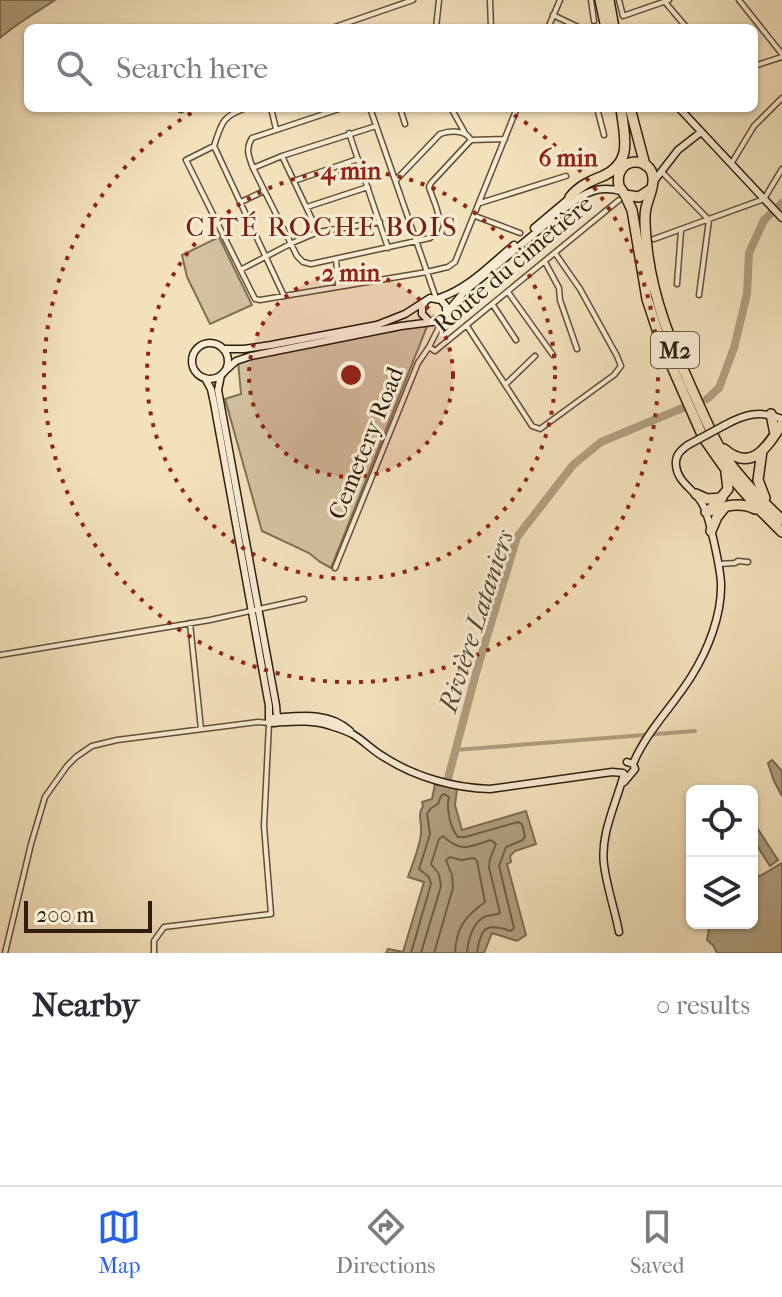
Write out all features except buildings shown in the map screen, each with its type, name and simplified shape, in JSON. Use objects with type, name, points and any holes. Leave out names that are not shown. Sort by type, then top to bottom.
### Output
[{"type":"highway","points":[[600,0],[605,24]]},
{"type":"highway","points":[[609,0],[613,24]]},
{"type":"highway","points":[[570,197],[583,185],[608,174],[624,158],[621,112]]},
{"type":"highway","name":"M2","points":[[622,112],[628,141],[618,182],[632,210],[647,299],[661,342],[703,437],[726,471],[766,510],[782,520]]},
{"type":"highway","name":"M2","points":[[631,112],[638,144],[652,174],[652,186],[644,212],[657,304],[715,441],[782,532]]},
{"type":"highway","points":[[622,168],[635,162],[647,166]]},
{"type":"highway","points":[[622,195],[639,197],[652,186]]},
{"type":"highway","points":[[715,441],[737,459],[748,459],[762,451],[780,426],[771,414]]},
{"type":"highway","points":[[696,494],[707,499],[766,510],[758,480],[762,451]]},
{"type":"highway","points":[[711,531],[728,489],[726,471]]},
{"type":"highway","points":[[706,512],[723,502]]},
{"type":"main road","points":[[683,112],[781,217]]},
{"type":"main road","points":[[652,186],[678,150],[701,132]]},
{"type":"main road","points":[[647,166],[661,171]]},
{"type":"main road","points":[[223,349],[271,345],[377,325],[405,314],[463,287],[570,197],[622,168]]},
{"type":"main road","points":[[205,378],[223,373],[236,361],[251,356],[440,321],[463,293],[574,201],[602,188],[622,195]]},
{"type":"main road","points":[[432,299],[446,306],[444,316]]},
{"type":"main road","points":[[431,322],[424,318],[421,310],[432,299]]},
{"type":"main road","points":[[255,611],[211,389],[193,366],[197,349],[208,343],[223,349],[228,360],[218,390],[255,611],[272,721],[298,716],[326,718],[344,726],[401,768],[464,787],[490,789],[629,770]]},
{"type":"main road","points":[[619,932],[604,865],[611,812],[637,753],[691,676],[712,633],[721,593],[719,564],[706,512],[696,494],[683,482],[676,468],[676,460],[688,445],[747,414],[771,414],[780,426]]},
{"type":"street","points":[[350,24],[413,0]]},
{"type":"street","points":[[436,24],[439,0]]},
{"type":"street","points":[[490,0],[491,24]]},
{"type":"street","points":[[550,24],[560,0]]},
{"type":"street","points":[[591,0],[594,21]]},
{"type":"street","points":[[619,0],[623,16],[667,1],[684,24]]},
{"type":"street","points":[[739,0],[757,24]]},
{"type":"street","points":[[553,15],[572,24]]},
{"type":"street","points":[[758,25],[782,56],[758,65]]},
{"type":"street","points":[[731,164],[754,126],[782,98]]},
{"type":"street","points":[[236,112],[223,120],[214,146],[186,160],[255,299],[260,300],[427,272],[455,262],[515,112]]},
{"type":"street","points":[[272,112],[276,130]]},
{"type":"street","points":[[328,112],[252,138],[248,144],[253,168],[297,256],[311,264],[430,238],[436,234],[440,221],[429,187],[471,140],[505,139]]},
{"type":"street","points":[[371,112],[430,280],[432,299]]},
{"type":"street","points":[[401,112],[405,124]]},
{"type":"street","points":[[453,112],[471,140]]},
{"type":"street","points":[[598,112],[604,135]]},
{"type":"street","points":[[253,168],[376,126]]},
{"type":"street","points":[[396,180],[436,137],[446,132],[465,133]]},
{"type":"street","points":[[349,133],[388,248]]},
{"type":"street","points":[[214,146],[284,296]]},
{"type":"street","points":[[282,156],[318,232]]},
{"type":"street","points":[[294,181],[358,159]]},
{"type":"street","points":[[654,239],[766,201],[782,169]]},
{"type":"street","points":[[661,171],[709,220]]},
{"type":"street","points":[[480,203],[566,176]]},
{"type":"street","points":[[307,207],[368,187]]},
{"type":"street","points":[[241,202],[265,191]]},
{"type":"street","name":"Route du cimetière","points":[[429,347],[435,351],[467,326],[622,195]]},
{"type":"street","points":[[475,216],[520,233]]},
{"type":"street","points":[[699,295],[709,220]]},
{"type":"street","points":[[242,269],[318,232],[380,222]]},
{"type":"street","points":[[677,284],[681,229]]},
{"type":"street","points":[[467,326],[532,426],[540,429],[619,370],[621,362],[601,325],[555,253]]},
{"type":"street","points":[[336,259],[338,287]]},
{"type":"street","points":[[544,262],[559,288],[560,300],[577,349]]},
{"type":"street","points":[[508,292],[553,355]]},
{"type":"street","points":[[492,305],[516,340]]},
{"type":"street","name":"Cemetery Road","points":[[335,568],[418,363],[444,316]]},
{"type":"street","points":[[431,322],[436,334]]},
{"type":"street","points":[[506,384],[535,356]]},
{"type":"street","points":[[719,564],[748,562]]},
{"type":"street","points":[[0,655],[190,623],[304,599]]},
{"type":"street","points":[[190,623],[201,729]]},
{"type":"street","points":[[5,953],[45,797],[67,766],[92,746],[117,740],[272,721],[264,826],[271,914],[164,927],[154,941],[154,953]]},
{"type":"shaded area","points":[[219,237],[252,305],[210,324],[187,277],[182,255]]},
{"type":"shaded area","points":[[428,324],[331,568],[309,553],[262,531],[225,399],[241,394],[238,361]]},
{"type":"water","points":[[0,0],[55,0],[0,38]]},
{"type":"water","points":[[772,760],[782,771],[782,796],[768,763]]},
{"type":"water","points":[[435,784],[457,789],[455,805],[462,830],[526,811],[536,844],[515,851],[507,864],[526,935],[517,941],[492,933],[484,953],[386,953],[388,949],[403,952],[424,882],[408,877],[421,837],[422,802],[432,799]]},
{"type":"water","points":[[758,829],[778,860],[770,866],[758,847]]},
{"type":"water","points":[[782,863],[782,953],[717,953],[707,940],[709,929],[758,929],[760,876]]},
{"type":"waterway","name":"Rivière Lataniers","points":[[707,399],[719,388],[734,348],[747,294],[749,253],[764,220],[782,203]]},
{"type":"waterway","name":"Rivière Lataniers","points":[[446,786],[517,537],[573,465],[601,442],[685,407]]},
{"type":"waterway","points":[[455,750],[695,731]]},
{"type":"district","name":"CITÉ ROCHE BOIS","points":[[322,226]]}]
